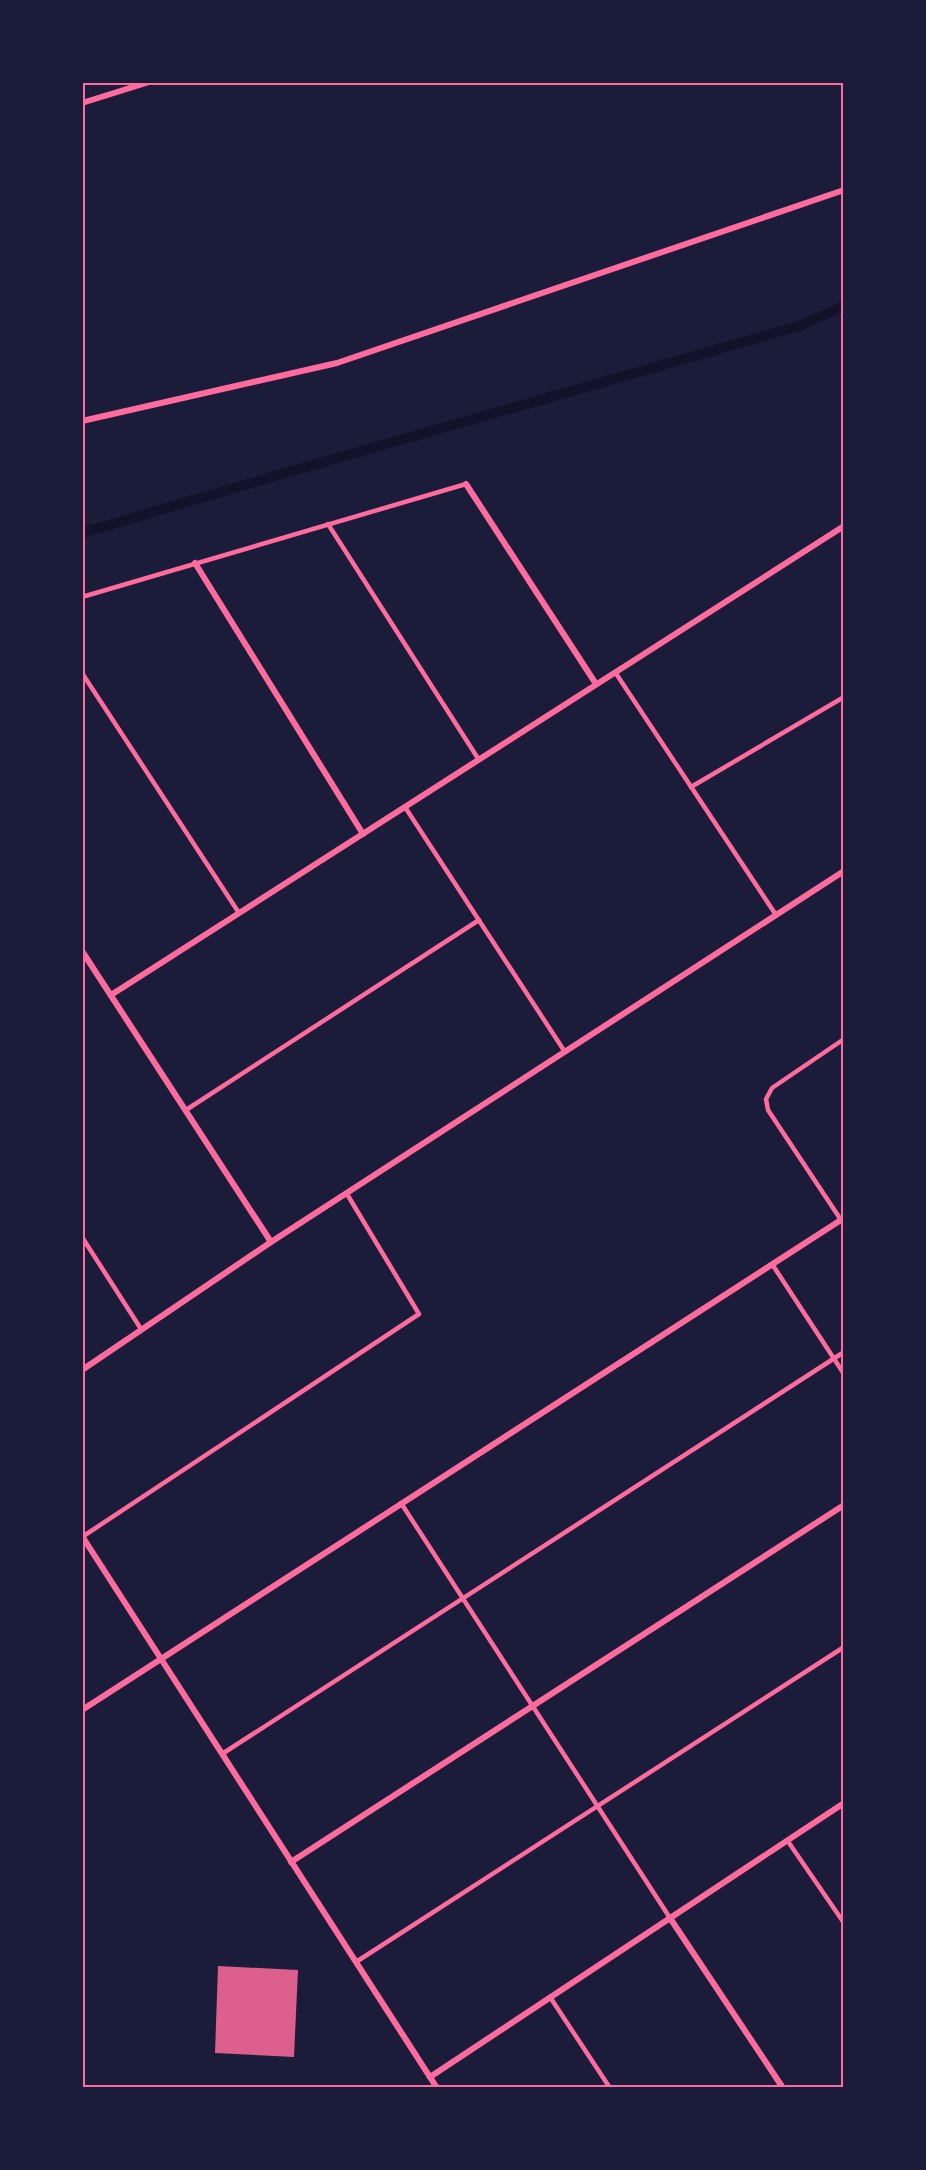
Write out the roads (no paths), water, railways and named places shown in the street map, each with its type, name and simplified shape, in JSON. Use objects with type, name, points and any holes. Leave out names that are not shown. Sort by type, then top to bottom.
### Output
[{"type":"street","points":[[82,103],[149,82]]},
{"type":"street","points":[[82,421],[338,363],[843,190]]},
{"type":"street","points":[[466,484],[596,684]]},
{"type":"street","points":[[111,995],[843,526]]},
{"type":"street","points":[[195,563],[363,834]]},
{"type":"street","points":[[82,1370],[271,1242],[843,871]]},
{"type":"street","points":[[82,951],[271,1242]]},
{"type":"street","points":[[82,1710],[842,1219]]},
{"type":"street","points":[[291,1862],[843,1505]]},
{"type":"street","points":[[83,1537],[437,2088]]},
{"type":"street","points":[[430,2077],[843,1803]]},
{"type":"street","points":[[670,1918],[783,2088]]},
{"type":"lane","points":[[82,597],[466,484]]},
{"type":"lane","points":[[328,524],[479,760]]},
{"type":"lane","points":[[615,672],[776,915]]},
{"type":"lane","points":[[82,673],[239,913]]},
{"type":"lane","points":[[691,787],[843,697]]},
{"type":"lane","points":[[405,807],[565,1052]]},
{"type":"lane","points":[[186,1110],[479,920]]},
{"type":"lane","points":[[842,1219],[768,1110],[766,1099],[772,1088],[843,1039]]},
{"type":"lane","points":[[83,1537],[419,1314],[347,1194]]},
{"type":"lane","points":[[82,1237],[141,1329]]},
{"type":"lane","points":[[772,1264],[843,1374]]},
{"type":"lane","points":[[222,1754],[843,1352]]},
{"type":"lane","points":[[401,1503],[670,1918]]},
{"type":"lane","points":[[356,1962],[843,1647]]},
{"type":"lane","points":[[787,1840],[843,1923]]},
{"type":"lane","points":[[550,1997],[610,2088]]},
{"type":"waterway","points":[[82,533],[799,326],[844,306]]}]
